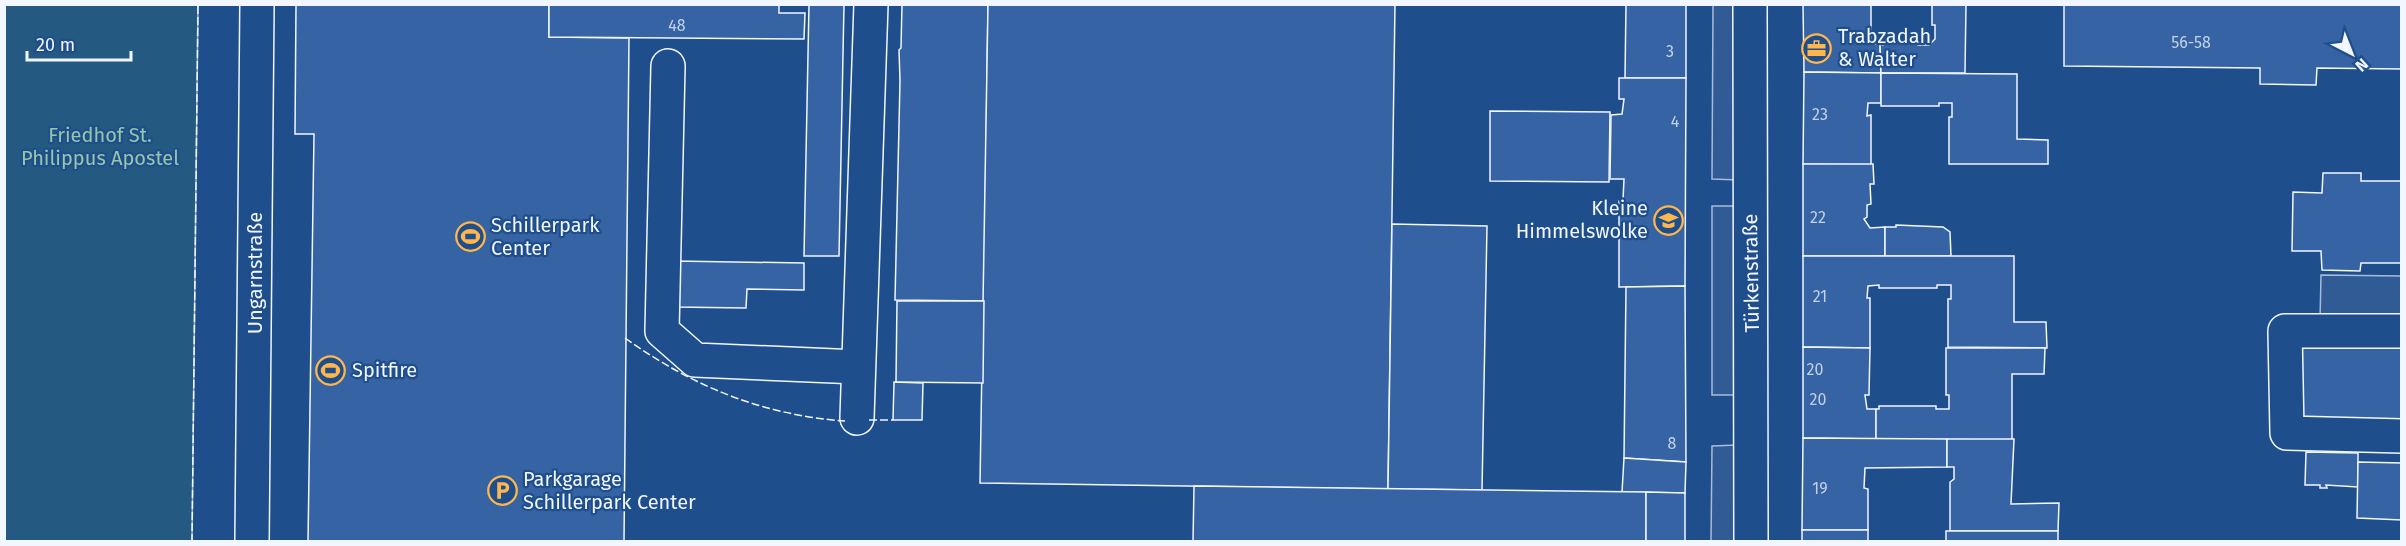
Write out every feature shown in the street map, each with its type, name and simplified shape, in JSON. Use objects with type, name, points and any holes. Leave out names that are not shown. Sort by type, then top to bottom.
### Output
[{"type":"street","name":"Ungarnstraße","points":[[252,542],[257,4]]},
{"type":"street","points":[[856,418],[871,4]]},
{"type":"street","name":"Türkenstraße","points":[[1750,4],[1751,542]]},
{"type":"street","points":[[668,66],[662,331],[695,360],[858,367]]},
{"type":"street","points":[[2402,332],[2285,331],[2287,433],[2402,436]]},
{"type":"green space","name":"Friedhof St. Philippus Apostel","points":[[4,5],[198,5],[192,541],[5,541]]},
{"type":"shaded area","points":[[1713,5],[1739,5],[1739,180],[1712,179]]},
{"type":"shaded area","points":[[1712,206],[1738,206],[1738,395],[1712,395]]},
{"type":"shaded area","points":[[2321,275],[2401,276],[2401,321],[2320,321]]},
{"type":"shaded area","points":[[1738,445],[1737,541],[1711,542],[1712,446]]},
{"type":"building","name":"Schillerpark Center","points":[[296,4],[549,4],[549,37],[629,38],[624,542],[308,542],[314,134],[295,134]]},
{"type":"building","points":[[549,4],[779,4],[779,13],[805,13],[804,39],[549,37]]},
{"type":"building","points":[[809,4],[844,4],[839,256],[804,256]]},
{"type":"building","points":[[902,4],[988,4],[984,301],[895,300],[899,50],[901,48]]},
{"type":"building","points":[[988,4],[1395,4],[1388,489],[980,483]]},
{"type":"building","points":[[1626,4],[1686,4],[1686,78],[1625,78]]},
{"type":"building","points":[[1803,4],[1871,4],[1871,44],[1880,44],[1881,73],[1804,72]]},
{"type":"building","points":[[1932,4],[1966,4],[1965,73],[1881,73],[1880,44],[1883,45],[1884,41],[1917,41],[1918,45],[1929,45],[1935,39]]},
{"type":"building","points":[[2064,4],[2402,4],[2402,69],[2317,68],[2316,85],[2260,84],[2260,68],[2064,66]]},
{"type":"building","points":[[1804,72],[1881,73],[1881,103],[1868,103],[1867,116],[1871,115],[1871,165],[1803,164]]},
{"type":"building","points":[[1881,73],[2017,74],[2017,139],[2048,140],[2048,164],[1949,164],[1949,117],[1952,117],[1952,103],[1939,103],[1939,106],[1881,106]]},
{"type":"building","points":[[1619,78],[1686,78],[1685,286],[1619,287],[1619,201],[1623,200],[1624,179],[1610,179],[1611,115],[1622,114],[1624,99],[1619,99]]},
{"type":"building","points":[[1490,111],[1610,112],[1609,182],[1490,181]]},
{"type":"building","points":[[1803,164],[1873,164],[1874,184],[1870,184],[1871,204],[1867,205],[1867,217],[1864,219],[1870,228],[1885,227],[1885,256],[1803,256]]},
{"type":"building","points":[[2323,173],[2361,173],[2361,181],[2402,181],[2402,263],[2361,263],[2360,271],[2322,270],[2321,251],[2292,251],[2293,192],[2322,193]]},
{"type":"building","points":[[1392,224],[1487,226],[1482,490],[1388,489]]},
{"type":"building","points":[[1896,225],[1943,227],[1950,232],[1951,256],[1885,256],[1885,227],[1896,227]]},
{"type":"building","points":[[1803,256],[2014,256],[2014,322],[2046,322],[2047,348],[1948,347],[1948,299],[1951,299],[1951,285],[1937,285],[1937,288],[1868,286],[1870,348],[1803,347]]},
{"type":"building","points":[[675,261],[804,263],[804,290],[747,289],[746,308],[674,307]]},
{"type":"building","points":[[1685,286],[1686,462],[1624,458],[1626,287]]},
{"type":"building","points":[[897,301],[984,301],[983,383],[896,382]]},
{"type":"building","points":[[2302,344],[2402,346],[2402,420],[2301,421]]},
{"type":"building","points":[[1803,347],[1870,348],[1869,395],[1865,395],[1867,409],[1876,409],[1876,439],[1803,438]]},
{"type":"building","points":[[1946,348],[2045,348],[2044,374],[2012,374],[2012,440],[1876,439],[1876,409],[1879,409],[1879,406],[1936,406],[1936,409],[1949,409],[1949,395],[1946,395]]},
{"type":"building","points":[[894,382],[923,383],[922,420],[893,420]]},
{"type":"building","points":[[1803,438],[1947,439],[1947,467],[1865,468],[1864,488],[1868,489],[1868,530],[1802,530]]},
{"type":"building","points":[[1947,439],[2014,439],[2011,504],[2059,503],[2058,531],[1950,531],[1950,482],[1954,479],[1954,467],[1947,467]]},
{"type":"building","points":[[2306,452],[2358,453],[2358,487],[2326,485],[2327,488],[2320,488],[2320,485],[2305,485]]},
{"type":"building","points":[[1624,458],[1686,462],[1685,493],[1622,492]]},
{"type":"building","points":[[2358,462],[2402,463],[2402,520],[2357,518]]},
{"type":"building","points":[[1194,486],[1646,492],[1646,542],[1193,542]]},
{"type":"building","points":[[1646,492],[1685,493],[1685,542],[1646,542]]},
{"type":"building","points":[[1802,530],[1868,530],[1868,542],[1802,542]]},
{"type":"building","points":[[1946,531],[2058,531],[2058,542],[1946,542]]},
{"type":"fence","points":[[192,542],[198,4]]},
{"type":"fence","points":[[625,338],[676,370],[729,395],[785,412],[845,421]]},
{"type":"fence","points":[[869,420],[893,420]]},
{"type":"place","name":"Trabzadah & Walter","points":[[1817,48]]},
{"type":"place","name":"Kleine Himmelswolke","points":[[1669,220]]},
{"type":"place","name":"Schillerpark Center","points":[[470,236]]},
{"type":"place","name":"Spitfire","points":[[331,370]]},
{"type":"place","name":"Parkgarage Schillerpark Center","points":[[502,491]]}]
